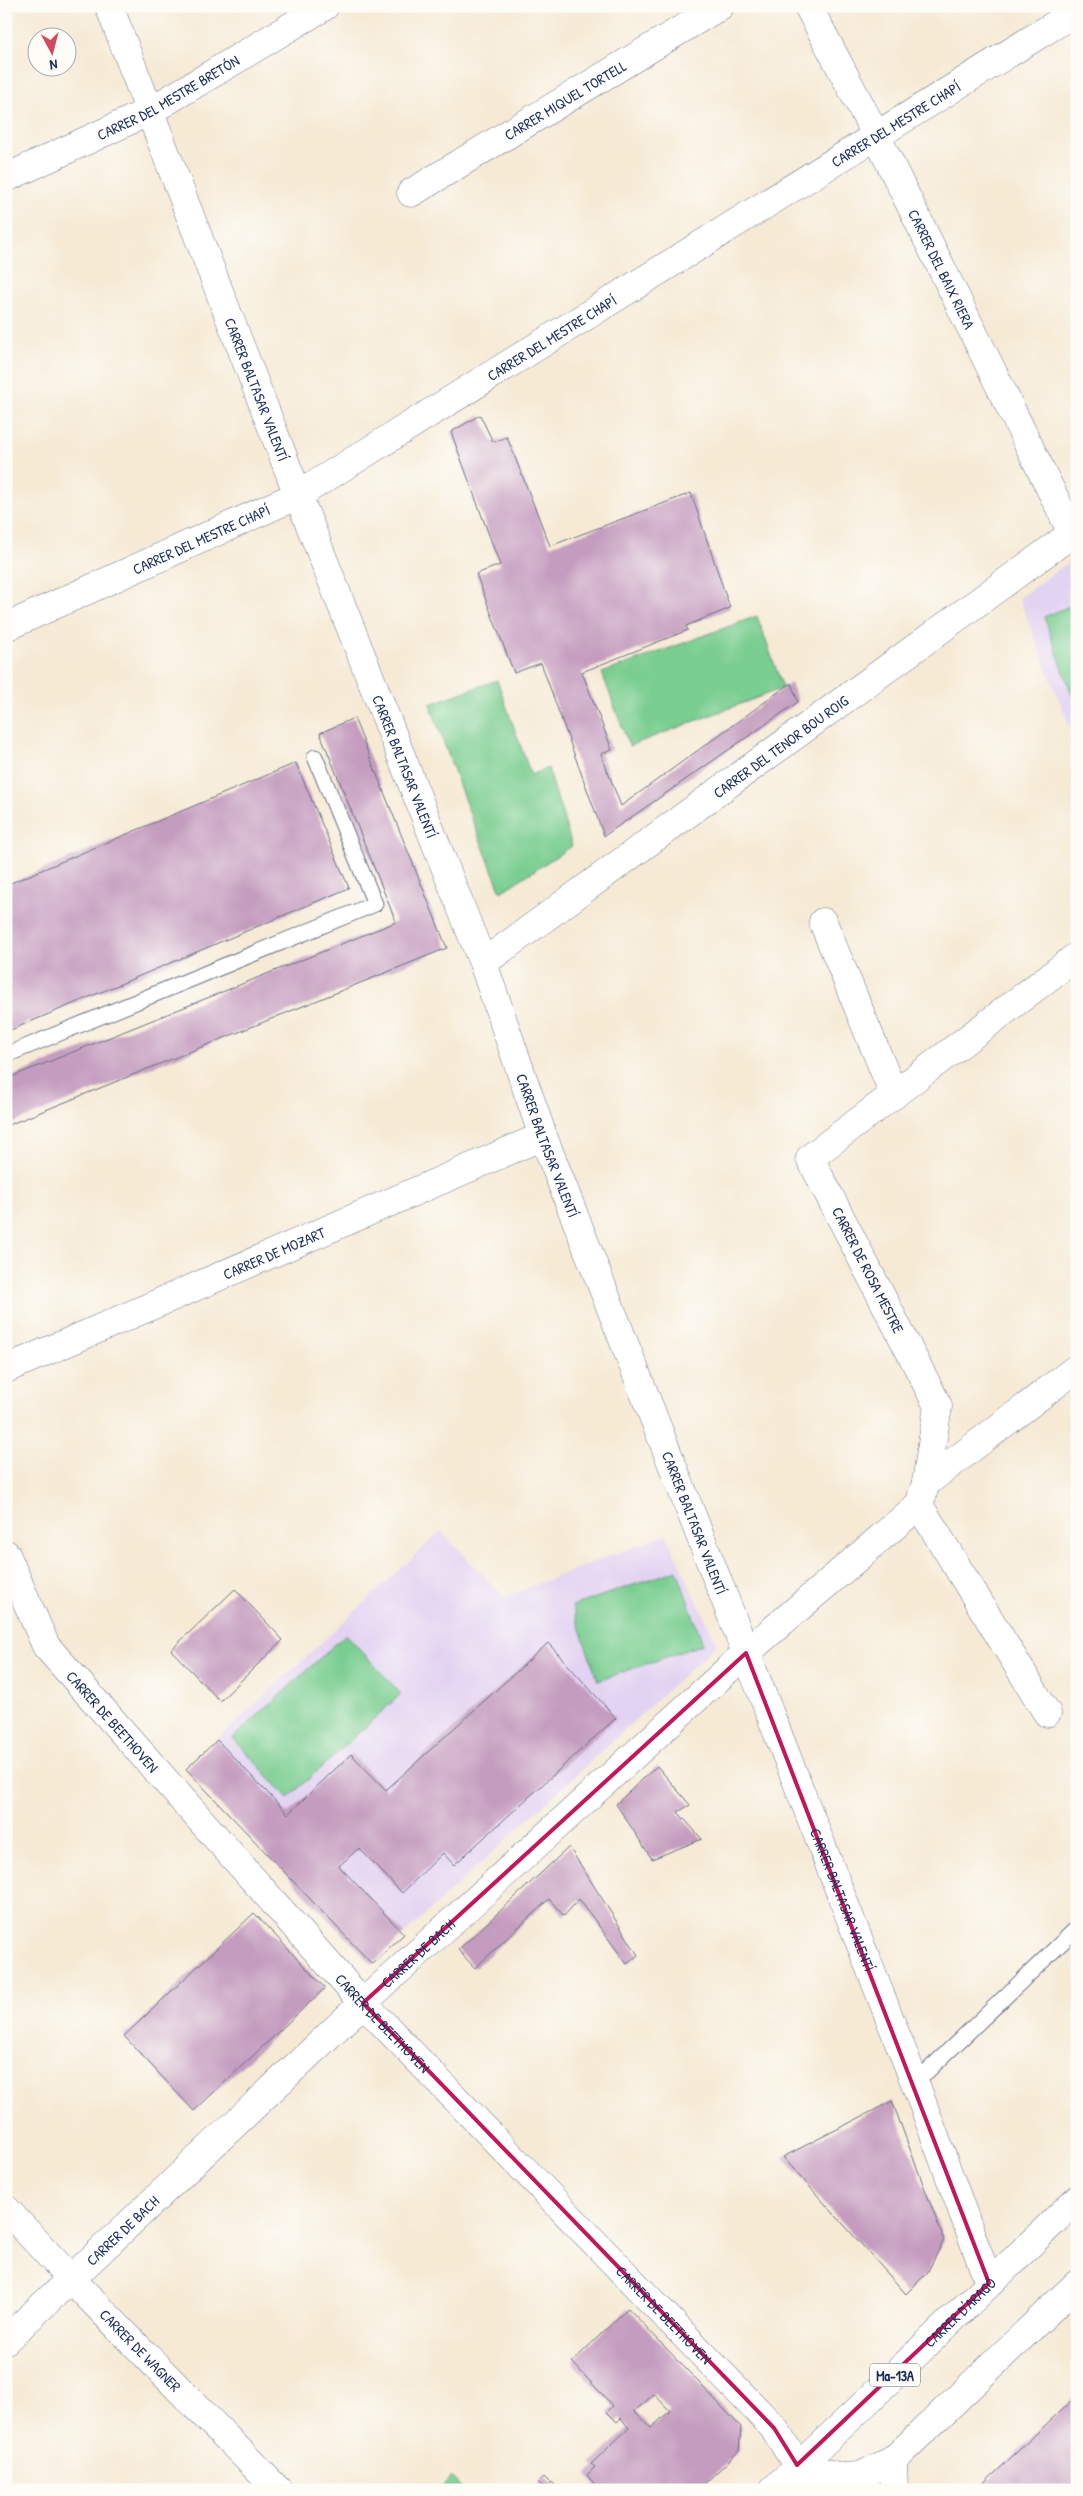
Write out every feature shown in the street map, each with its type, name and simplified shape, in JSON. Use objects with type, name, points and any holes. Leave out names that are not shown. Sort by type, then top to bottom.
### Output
[{"type":"street","name":"CARRER BALTASAR VALENTÍ","points":[[109,6],[482,963],[543,1136],[915,2083],[990,2283]]},
{"type":"street","name":"CARRER DEL MESTRE BRETÓN","points":[[6,178],[150,112],[325,6]]},
{"type":"street","name":"CARRER MIQUEL TORTELL","points":[[411,194],[720,6]]},
{"type":"street","name":"CARRER DEL BAIX RIERA","points":[[808,6],[876,135],[1074,531]]},
{"type":"street","name":"CARRER DEL MESTRE CHAPÍ","points":[[6,626],[298,495],[1077,11]]},
{"type":"street","name":"CARRER DEL TENOR BOU ROIG","points":[[482,963],[1074,531]]},
{"type":"street","points":[[823,922],[894,1095]]},
{"type":"street","name":"CARRER DE ROSA MESTRE","points":[[922,1494],[938,1406],[810,1158],[1077,956]]},
{"type":"street","name":"CARRER DE MOZART","points":[[6,1369],[543,1136]]},
{"type":"street","points":[[746,1653],[922,1494],[1077,1368]]},
{"type":"street","points":[[922,1494],[1047,1712]]},
{"type":"street","name":"CARRER DE BEETHOVEN","points":[[6,1554],[46,1646],[363,2003],[774,2428],[797,2465],[816,2490]]},
{"type":"street","name":"CARRER DE BACH","points":[[6,2340],[72,2280],[363,2003],[746,1653]]},
{"type":"street","name":"CARRER D'ARAGÓ","points":[[773,2490],[797,2465],[853,2416],[1077,2200]]},
{"type":"street","name":"CARRER DE WAGNER","points":[[6,2208],[72,2280],[278,2490]]},
{"type":"street","points":[[797,2465],[841,2477],[860,2476],[893,2460],[1077,2284]]},
{"type":"street","points":[[893,2460],[894,2490]]},
{"type":"lane","points":[[6,1055],[375,904],[314,757]]},
{"type":"lane","points":[[915,2083],[1077,1928]]},
{"type":"highlighted area","points":[[746,1653],[989,2283],[797,2465],[774,2428],[363,2003]]},
{"type":"shaded area","points":[[1077,556],[1077,745],[1019,598]]},
{"type":"shaded area","points":[[441,1531],[504,1597],[666,1534],[717,1644],[372,1964],[186,1769]]},
{"type":"green space","points":[[1077,603],[1077,708],[1044,617]]},
{"type":"green space","points":[[757,616],[783,688],[629,746],[602,673]]},
{"type":"green space","points":[[497,680],[531,775],[548,768],[572,846],[501,892],[464,799],[430,704]]},
{"type":"green space","points":[[677,1570],[703,1644],[598,1681],[572,1606]]},
{"type":"green space","points":[[346,1634],[401,1694],[288,1798],[233,1738]]},
{"type":"green space","points":[[452,2477],[465,2490],[439,2490]]},
{"type":"building","points":[[480,415],[493,442],[507,437],[550,546],[691,493],[730,608],[686,626],[688,630],[582,672],[612,750],[601,754],[621,806],[791,683],[798,702],[604,836],[541,663],[514,673],[476,574],[500,565],[451,432]]},
{"type":"building","points":[[354,718],[447,948],[6,1126],[6,1079],[396,922],[320,733]]},
{"type":"building","points":[[296,763],[349,888],[6,1032],[6,885]]},
{"type":"building","points":[[235,1589],[283,1640],[220,1701],[171,1650]]},
{"type":"building","points":[[548,1643],[616,1718],[454,1865],[443,1853],[402,1893],[359,1848],[339,1866],[404,1934],[372,1964],[186,1769],[217,1740],[288,1814],[351,1754],[386,1790]]},
{"type":"building","points":[[657,1766],[690,1805],[678,1812],[702,1839],[652,1859],[616,1804]]},
{"type":"building","points":[[569,1847],[638,1955],[627,1964],[579,1899],[564,1916],[549,1899],[475,1968],[458,1950]]},
{"type":"building","points":[[254,1913],[325,1988],[194,2111],[124,2036]]},
{"type":"building","points":[[892,2101],[944,2240],[927,2273],[906,2294],[783,2157]]},
{"type":"building","points":[[628,2308],[741,2427],[739,2451],[698,2490],[592,2490],[596,2486],[587,2475],[595,2467],[591,2464],[629,2428],[621,2418],[617,2422],[607,2412],[613,2406],[572,2362]],"holes":[[[654,2394],[670,2411],[651,2428],[635,2411]]]},
{"type":"building","points":[[1077,2395],[1077,2490],[977,2490]]},
{"type":"building","points":[[544,2477],[559,2490],[545,2490],[538,2482]]}]
